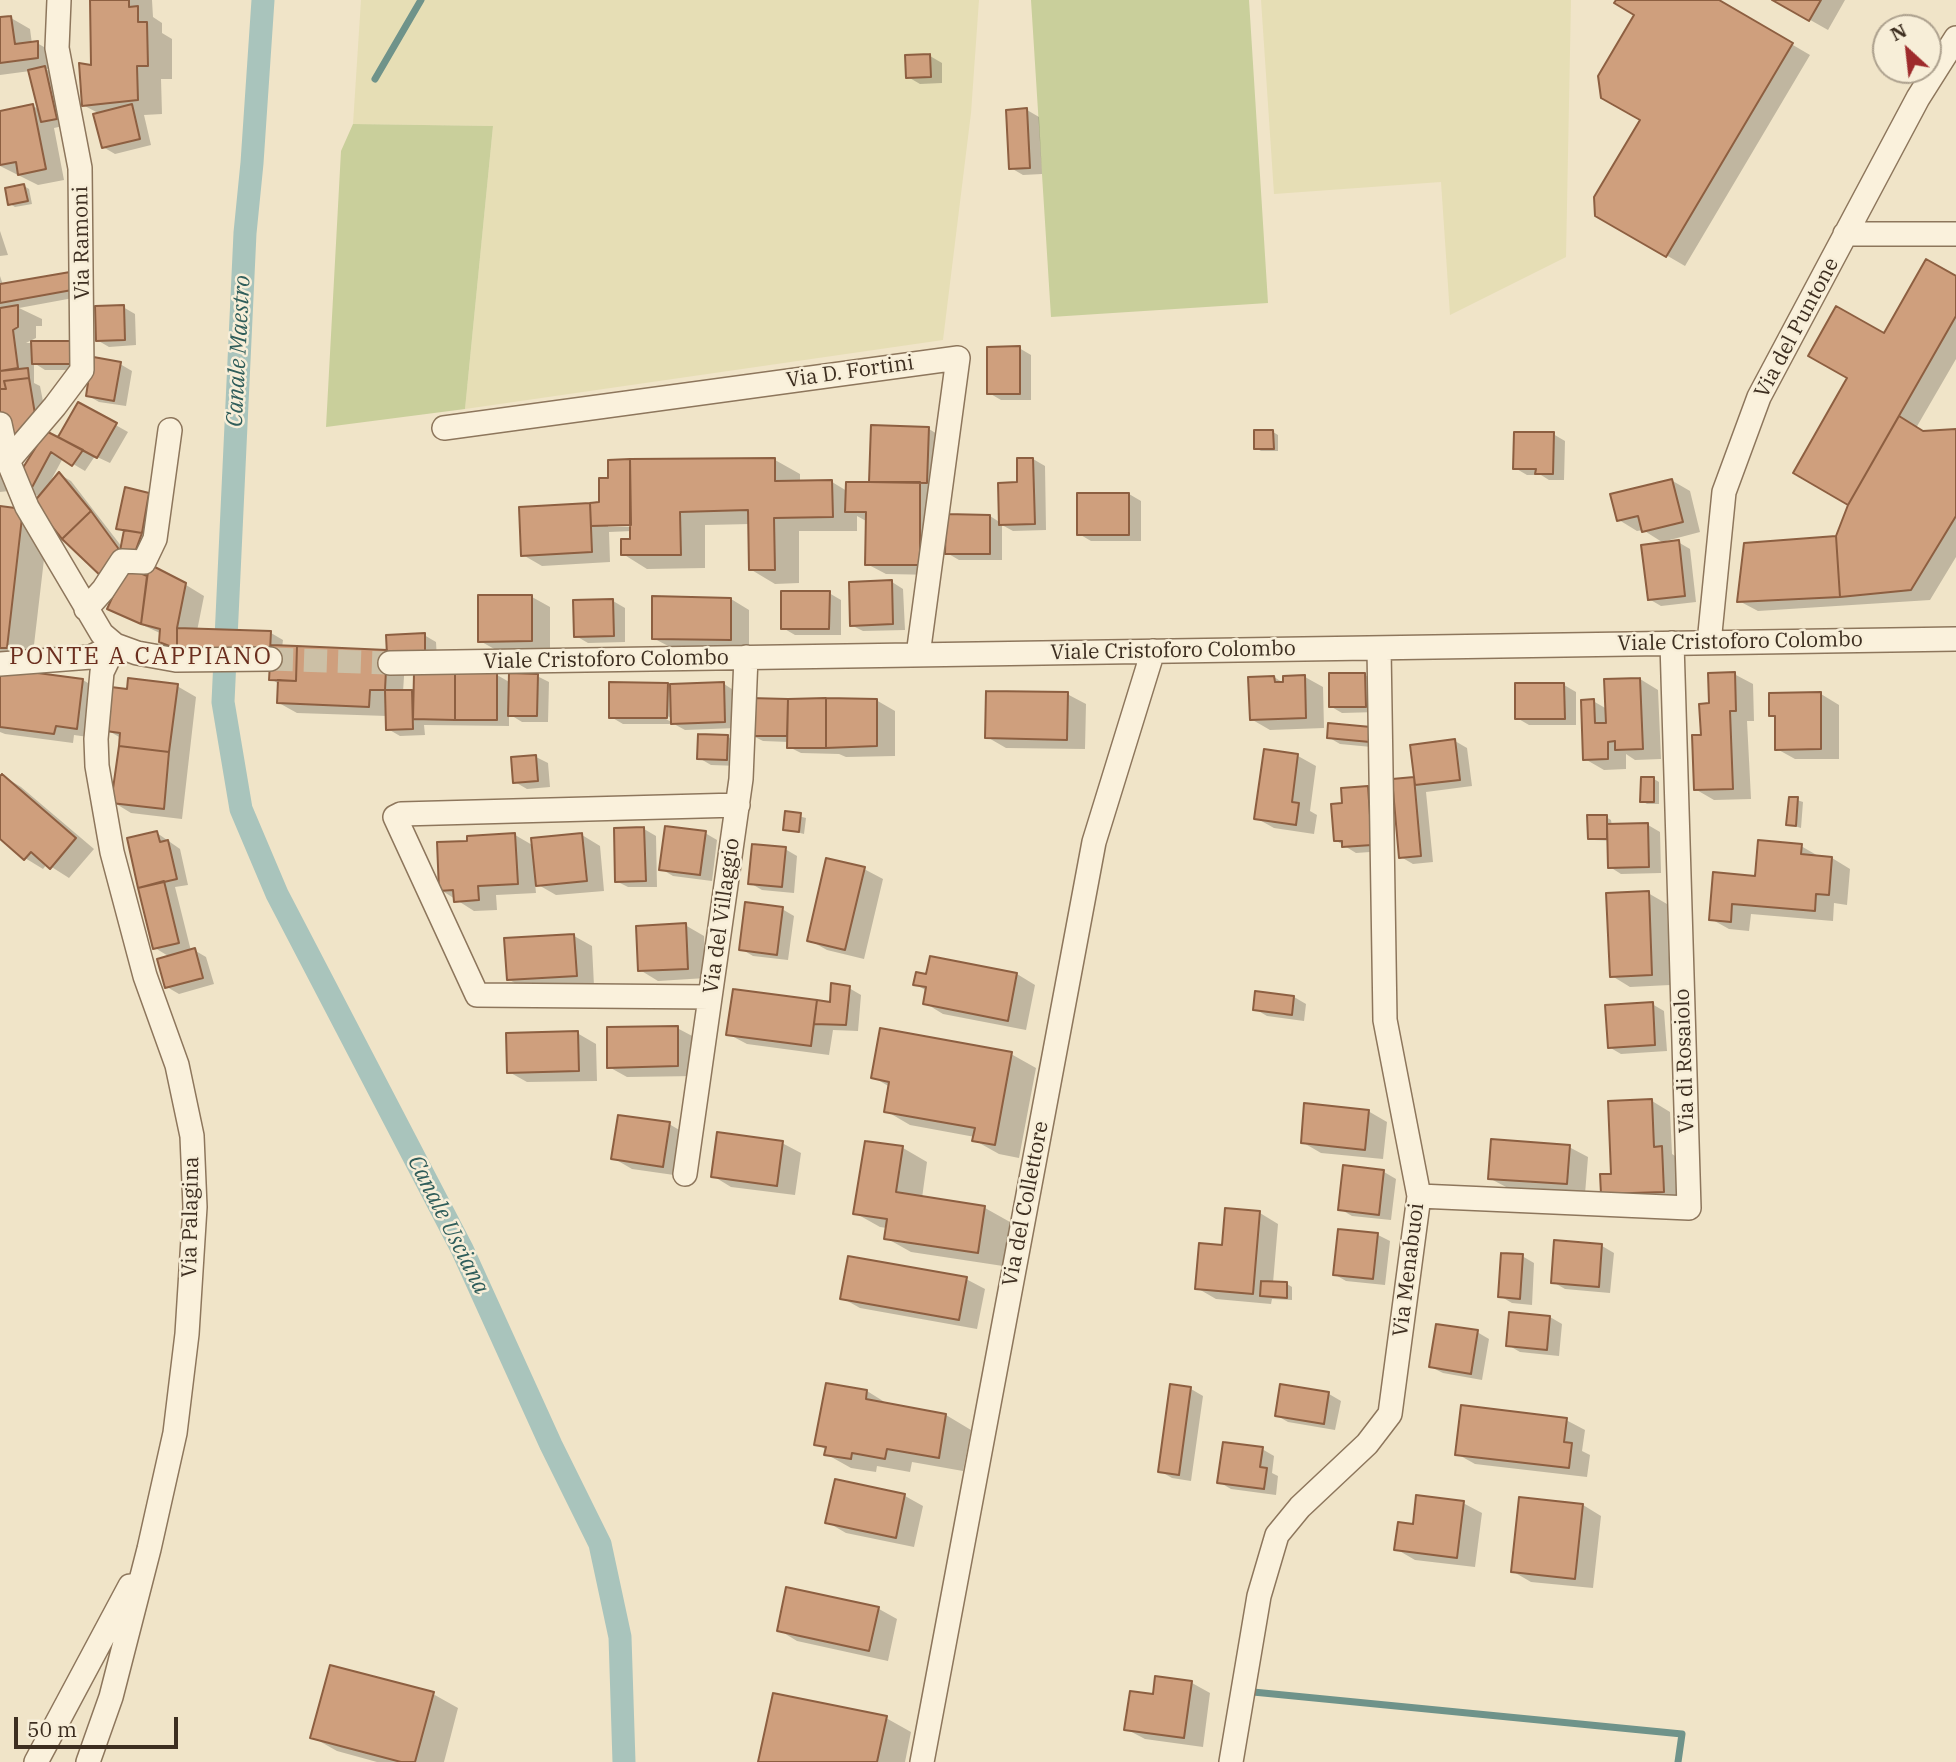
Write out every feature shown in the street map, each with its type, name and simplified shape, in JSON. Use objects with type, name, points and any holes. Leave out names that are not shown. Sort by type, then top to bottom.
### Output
[{"type":"street","name":"Via Ramoni","points":[[8,461],[82,370],[80,168],[57,48],[59,0]]},
{"type":"street","name":"Via del Puntone","points":[[1709,643],[1724,492],[1759,397],[1918,99],[1956,38]]},
{"type":"street","points":[[1845,234],[1956,234]]},
{"type":"street","name":"Via D. Fortini","points":[[444,428],[958,358],[918,655]]},
{"type":"street","points":[[0,424],[8,461],[27,507],[102,634],[115,645],[137,653],[176,660],[270,659]]},
{"type":"street","points":[[86,608],[103,590],[122,561],[144,562],[155,539],[170,430]]},
{"type":"street","name":"Viale Cristoforo Colombo","points":[[390,663],[1956,639]]},
{"type":"street","name":"Via di Rosaiolo","points":[[1419,1196],[1689,1208],[1672,643]]},
{"type":"street","points":[[3,664],[91,657],[115,645]]},
{"type":"street","name":"Via Palagina","points":[[88,1762],[111,1697],[175,1433],[187,1334],[195,1206],[192,1136],[177,1065],[145,976],[113,852],[97,766],[96,739],[102,672],[115,645]]},
{"type":"street","name":"Via Menabuoi","points":[[1231,1762],[1259,1596],[1277,1535],[1300,1507],[1367,1444],[1390,1414],[1419,1196],[1385,1020],[1380,648]]},
{"type":"street","name":"Via del Collettore","points":[[922,1762],[1094,842],[1153,651]]},
{"type":"street","name":"Via del Villaggio","points":[[685,1174],[738,805],[746,657]]},
{"type":"street","points":[[710,997],[477,995],[395,817],[401,814],[738,805]]},
{"type":"street","points":[[36,1762],[149,1549]]},
{"type":"shaded area","points":[[361,0],[979,0],[971,113],[943,340],[465,409],[493,126],[353,124]]},
{"type":"shaded area","points":[[1261,0],[1571,0],[1566,257],[1450,315],[1441,182],[1274,194]]},
{"type":"green space","points":[[1031,0],[1249,0],[1268,303],[1051,317]]},
{"type":"green space","points":[[353,124],[493,126],[465,409],[326,427],[341,151]]},
{"type":"building","points":[[90,0],[129,0],[129,7],[138,6],[138,22],[147,22],[148,66],[137,66],[138,100],[82,106],[79,63],[91,65]]},
{"type":"building","points":[[1616,0],[1719,0],[1793,43],[1666,257],[1595,216],[1594,197],[1640,120],[1601,98],[1598,76],[1634,15],[1614,3]]},
{"type":"building","points":[[1772,0],[1821,0],[1809,21]]},
{"type":"building","points":[[11,16],[15,44],[38,41],[38,58],[0,63],[0,17]]},
{"type":"building","points":[[930,54],[931,77],[906,78],[905,55]]},
{"type":"building","points":[[45,66],[57,119],[41,122],[28,70]]},
{"type":"building","points":[[33,104],[46,169],[18,175],[16,162],[0,165],[0,111]]},
{"type":"building","points":[[132,104],[140,139],[102,148],[93,114]]},
{"type":"building","points":[[1027,108],[1030,168],[1009,169],[1006,110]]},
{"type":"building","points":[[24,184],[28,201],[8,205],[5,188]]},
{"type":"building","points":[[1926,259],[1956,276],[1956,316],[1848,505],[1793,473],[1847,378],[1808,356],[1836,306],[1884,333]]},
{"type":"building","points":[[70,272],[72,290],[0,303],[0,284]]},
{"type":"building","points":[[18,305],[18,327],[13,330],[18,368],[0,371],[0,308]]},
{"type":"building","points":[[124,305],[125,340],[96,341],[95,306]]},
{"type":"building","points":[[31,341],[72,341],[72,364],[32,364]]},
{"type":"building","points":[[1020,346],[1020,394],[987,394],[987,347]]},
{"type":"building","points":[[88,356],[121,362],[114,401],[86,396],[88,383],[83,382]]},
{"type":"building","points":[[28,368],[29,378],[4,381],[6,389],[0,389],[0,371]]},
{"type":"building","points":[[29,378],[36,420],[23,436],[8,440],[0,414],[0,389],[6,389],[4,381]]},
{"type":"building","points":[[78,402],[117,423],[97,458],[58,437]]},
{"type":"building","points":[[1899,416],[1923,431],[1956,429],[1956,516],[1911,590],[1840,597],[1836,536],[1848,505]]},
{"type":"building","points":[[871,425],[929,427],[927,483],[869,482]]},
{"type":"building","points":[[1254,430],[1273,430],[1274,449],[1254,449]]},
{"type":"building","points":[[46,431],[83,450],[72,466],[51,452],[29,493],[19,474]]},
{"type":"building","points":[[1514,432],[1554,432],[1553,474],[1535,474],[1536,469],[1513,469]]},
{"type":"building","points":[[775,458],[775,481],[832,480],[833,517],[774,518],[775,570],[749,570],[748,510],[680,512],[681,555],[621,555],[621,539],[630,539],[630,459]]},
{"type":"building","points":[[1017,458],[1033,458],[1035,524],[999,525],[998,483],[1017,482]]},
{"type":"building","points":[[630,459],[631,525],[591,526],[590,503],[599,502],[599,478],[608,478],[608,460]]},
{"type":"building","points":[[59,472],[91,511],[62,539],[33,503]]},
{"type":"building","points":[[1672,479],[1683,522],[1642,532],[1638,516],[1617,521],[1610,494]]},
{"type":"building","points":[[846,482],[920,482],[920,565],[865,565],[866,512],[845,512]]},
{"type":"building","points":[[125,487],[149,493],[142,533],[116,529]]},
{"type":"building","points":[[1077,493],[1129,493],[1129,535],[1077,535]]},
{"type":"building","points":[[590,503],[592,552],[521,556],[519,507]]},
{"type":"building","points":[[0,506],[23,509],[7,648],[0,648]]},
{"type":"building","points":[[91,511],[118,548],[116,565],[105,580],[62,539]]},
{"type":"building","points":[[946,514],[990,515],[990,554],[945,554]]},
{"type":"building","points":[[124,530],[142,533],[134,555],[120,551]]},
{"type":"building","points":[[1836,536],[1840,597],[1737,602],[1744,543]]},
{"type":"building","points":[[1679,540],[1685,596],[1648,600],[1641,545]]},
{"type":"building","points":[[149,564],[186,583],[177,628],[177,649],[159,642],[160,629],[141,624]]},
{"type":"building","points":[[126,567],[147,576],[141,624],[107,609]]},
{"type":"building","points":[[892,580],[893,624],[850,626],[849,582]]},
{"type":"building","points":[[781,591],[830,591],[829,629],[781,629]]},
{"type":"building","points":[[478,595],[532,595],[532,641],[478,642]]},
{"type":"building","points":[[652,596],[731,598],[731,640],[652,639]]},
{"type":"building","points":[[613,599],[614,636],[574,637],[573,600]]},
{"type":"building","points":[[177,628],[271,631],[270,652],[177,649]]},
{"type":"building","points":[[425,633],[425,654],[387,655],[386,635]]},
{"type":"building","points":[[271,645],[297,646],[296,681],[269,680]]},
{"type":"building","points":[[297,646],[387,650],[385,690],[370,690],[369,707],[277,703],[278,680],[296,681]]},
{"type":"building","points":[[0,668],[83,679],[77,729],[56,726],[54,734],[0,727]]},
{"type":"building","points":[[1735,672],[1736,711],[1730,711],[1733,789],[1694,790],[1692,735],[1701,735],[1699,704],[1709,703],[1708,673]]},
{"type":"building","points":[[414,673],[455,673],[455,720],[413,719]]},
{"type":"building","points":[[455,673],[497,673],[497,720],[455,720]]},
{"type":"building","points":[[509,673],[538,674],[537,716],[508,716]]},
{"type":"building","points":[[1329,673],[1365,673],[1366,707],[1329,707]]},
{"type":"building","points":[[1305,675],[1306,718],[1250,720],[1248,677],[1274,676],[1275,682],[1283,682],[1283,676]]},
{"type":"building","points":[[128,678],[178,684],[169,752],[119,746],[120,733],[106,731],[111,687],[127,689]]},
{"type":"building","points":[[1640,678],[1643,749],[1615,750],[1615,741],[1608,742],[1608,759],[1583,760],[1581,700],[1594,699],[1595,723],[1606,723],[1604,679]]},
{"type":"building","points":[[609,682],[668,683],[667,718],[609,718]]},
{"type":"building","points":[[724,682],[725,722],[671,724],[670,684]]},
{"type":"building","points":[[1515,683],[1564,683],[1565,719],[1515,719]]},
{"type":"building","points":[[385,690],[412,690],[413,729],[386,730]]},
{"type":"building","points":[[986,691],[1068,692],[1067,740],[985,738]]},
{"type":"building","points":[[1821,692],[1821,749],[1775,750],[1775,716],[1769,716],[1769,693]]},
{"type":"building","points":[[750,698],[788,699],[787,736],[749,736]]},
{"type":"building","points":[[826,698],[826,748],[787,748],[788,699]]},
{"type":"building","points":[[826,698],[877,699],[877,746],[826,748]]},
{"type":"building","points":[[1328,723],[1371,727],[1370,742],[1327,738]]},
{"type":"building","points":[[698,734],[728,735],[727,760],[697,759]]},
{"type":"building","points":[[1455,739],[1460,780],[1415,785],[1410,745]]},
{"type":"building","points":[[119,746],[169,752],[164,809],[111,803]]},
{"type":"building","points":[[1264,749],[1298,754],[1292,802],[1299,803],[1296,825],[1254,819]]},
{"type":"building","points":[[536,755],[538,781],[513,783],[511,757]]},
{"type":"building","points":[[2,774],[76,838],[50,869],[31,852],[24,860],[0,839]]},
{"type":"building","points":[[1414,777],[1421,856],[1399,858],[1392,779]]},
{"type":"building","points":[[1641,777],[1654,777],[1654,802],[1640,802]]},
{"type":"building","points":[[1368,786],[1372,845],[1342,847],[1342,841],[1334,841],[1331,804],[1342,803],[1341,788]]},
{"type":"building","points":[[1789,797],[1798,797],[1796,826],[1786,825]]},
{"type":"building","points":[[785,811],[801,813],[799,832],[783,830]]},
{"type":"building","points":[[1587,815],[1607,815],[1607,839],[1588,839]]},
{"type":"building","points":[[1648,823],[1649,867],[1608,868],[1607,824]]},
{"type":"building","points":[[665,826],[706,831],[700,875],[659,870]]},
{"type":"building","points":[[644,827],[646,881],[615,882],[614,828]]},
{"type":"building","points":[[157,831],[160,842],[168,840],[177,879],[138,888],[127,838]]},
{"type":"building","points":[[515,833],[518,884],[478,886],[479,900],[454,902],[453,890],[439,891],[437,842],[467,841],[467,836]]},
{"type":"building","points":[[582,833],[587,881],[536,886],[531,838]]},
{"type":"building","points":[[1758,840],[1802,844],[1801,854],[1832,857],[1829,895],[1816,894],[1815,911],[1732,904],[1731,922],[1709,920],[1713,872],[1755,876]]},
{"type":"building","points":[[752,844],[786,847],[782,887],[748,884]]},
{"type":"building","points":[[826,858],[865,867],[845,950],[807,941]]},
{"type":"building","points":[[164,881],[179,943],[153,949],[138,888]]},
{"type":"building","points":[[1649,891],[1652,975],[1610,977],[1606,893]]},
{"type":"building","points":[[745,902],[783,907],[777,955],[739,950]]},
{"type":"building","points":[[686,923],[688,969],[638,971],[636,926]]},
{"type":"building","points":[[574,934],[577,976],[507,980],[504,938]]},
{"type":"building","points":[[195,948],[203,978],[165,988],[157,959]]},
{"type":"building","points":[[930,956],[1017,973],[1008,1021],[923,1004],[926,987],[913,985],[916,972],[926,974]]},
{"type":"building","points":[[831,983],[850,986],[846,1025],[814,1024],[817,1000],[830,1002]]},
{"type":"building","points":[[733,989],[817,1000],[811,1046],[726,1035]]},
{"type":"building","points":[[1255,991],[1294,996],[1292,1015],[1253,1010]]},
{"type":"building","points":[[1653,1002],[1655,1045],[1608,1048],[1605,1005]]},
{"type":"building","points":[[678,1026],[678,1066],[607,1068],[607,1027]]},
{"type":"building","points":[[880,1028],[1012,1052],[995,1145],[972,1141],[975,1128],[884,1112],[889,1082],[871,1078]]},
{"type":"building","points":[[578,1031],[579,1071],[507,1073],[506,1033]]},
{"type":"building","points":[[1652,1099],[1654,1147],[1662,1146],[1664,1192],[1601,1194],[1600,1174],[1611,1174],[1608,1101]]},
{"type":"building","points":[[1304,1103],[1369,1110],[1365,1150],[1301,1143]]},
{"type":"building","points":[[618,1115],[670,1122],[663,1167],[611,1159]]},
{"type":"building","points":[[717,1132],[783,1141],[777,1186],[711,1177]]},
{"type":"building","points":[[1491,1139],[1570,1145],[1567,1184],[1488,1179]]},
{"type":"building","points":[[865,1141],[903,1146],[896,1192],[985,1206],[978,1253],[884,1239],[887,1219],[853,1214]]},
{"type":"building","points":[[1343,1165],[1384,1170],[1379,1215],[1338,1210]]},
{"type":"building","points":[[1225,1208],[1260,1211],[1253,1294],[1195,1289],[1199,1243],[1222,1245]]},
{"type":"building","points":[[1338,1229],[1378,1233],[1373,1279],[1333,1275]]},
{"type":"building","points":[[1554,1240],[1602,1244],[1599,1287],[1551,1283]]},
{"type":"building","points":[[1501,1253],[1523,1254],[1520,1299],[1498,1297]]},
{"type":"building","points":[[848,1256],[967,1277],[959,1320],[840,1299]]},
{"type":"building","points":[[1261,1281],[1287,1282],[1287,1298],[1260,1296]]},
{"type":"building","points":[[1509,1312],[1550,1316],[1547,1350],[1506,1346]]},
{"type":"building","points":[[1436,1324],[1478,1330],[1471,1374],[1429,1367]]},
{"type":"building","points":[[826,1383],[867,1390],[866,1399],[946,1414],[939,1458],[887,1449],[885,1459],[852,1453],[851,1459],[824,1455],[826,1447],[814,1445]]},
{"type":"building","points":[[1170,1384],[1191,1387],[1179,1475],[1158,1472]]},
{"type":"building","points":[[1280,1384],[1329,1392],[1324,1424],[1275,1416]]},
{"type":"building","points":[[1461,1405],[1567,1418],[1564,1442],[1572,1443],[1569,1468],[1455,1455]]},
{"type":"building","points":[[1223,1442],[1263,1447],[1260,1467],[1267,1468],[1264,1489],[1217,1483]]},
{"type":"building","points":[[835,1479],[905,1494],[896,1538],[825,1523]]},
{"type":"building","points":[[1416,1495],[1464,1501],[1457,1558],[1394,1550],[1398,1522],[1413,1524]]},
{"type":"building","points":[[1519,1497],[1583,1504],[1575,1579],[1511,1572]]},
{"type":"building","points":[[786,1587],[879,1607],[869,1651],[777,1631]]},
{"type":"building","points":[[330,1665],[434,1692],[415,1762],[401,1762],[310,1738]]},
{"type":"building","points":[[1155,1676],[1192,1681],[1184,1738],[1124,1730],[1130,1691],[1153,1694]]},
{"type":"building","points":[[773,1693],[887,1716],[877,1762],[758,1762]]},
{"type":"waterway","name":"Canale Usciana","points":[[263,0],[245,233],[223,702],[241,809],[277,894],[462,1249],[551,1445],[600,1544],[620,1637],[624,1762]]},
{"type":"waterway","points":[[375,79],[421,0]]},
{"type":"waterway","points":[[1253,1692],[1682,1734],[1678,1762]]},
{"type":"tunnel","points":[[270,659],[390,663]]},
{"type":"district","name":"PONTE A CAPPIANO","points":[[141,657]]},
{"type":"water label","name":"Canale Maestro","points":[[239,351]]}]
